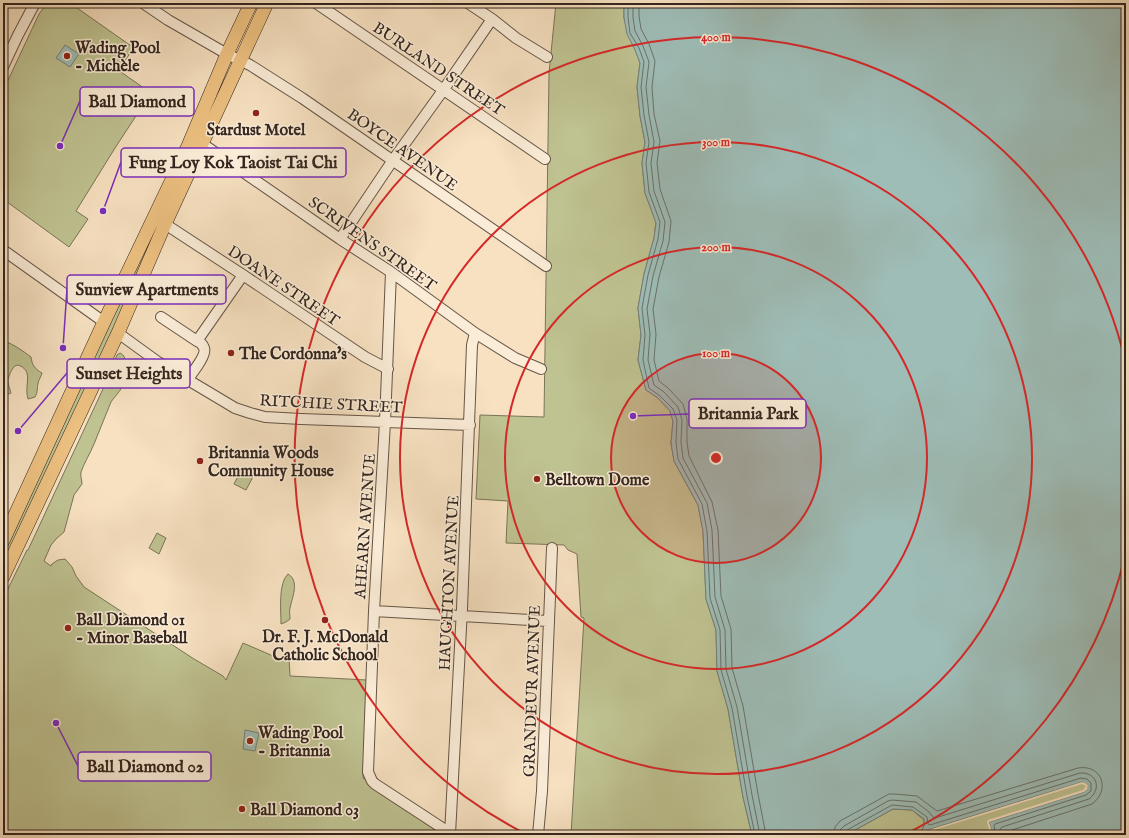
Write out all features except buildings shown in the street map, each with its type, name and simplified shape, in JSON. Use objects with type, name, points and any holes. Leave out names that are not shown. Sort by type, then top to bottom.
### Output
[{"type":"main road","points":[[3,577],[118,333],[165,224],[197,140],[227,54],[251,3]]},
{"type":"main road","points":[[3,541],[104,322],[197,140],[241,60],[267,3]]},
{"type":"street","points":[[3,67],[35,3]]},
{"type":"street","name":"BOYCE AVENUE","points":[[143,3],[168,20],[227,54],[250,65],[302,98],[546,266]]},
{"type":"street","name":"BURLAND STREET","points":[[316,3],[545,159]]},
{"type":"street","points":[[468,3],[492,19],[516,38],[547,56]]},
{"type":"street","points":[[340,239],[393,160],[444,90],[492,19]]},
{"type":"street","name":"SCRIVENS STREET","points":[[197,140],[340,239],[391,272],[475,333],[515,358],[541,369]]},
{"type":"street","name":"DOANE STREET","points":[[165,224],[243,274],[365,357],[388,369]]},
{"type":"street","points":[[3,250],[104,322]]},
{"type":"street","name":"AHEARN AVENUE","points":[[391,272],[388,369],[374,611],[368,772],[372,781],[451,834]]},
{"type":"street","points":[[197,340],[243,274]]},
{"type":"street","points":[[161,317],[197,340],[204,348],[205,353],[188,379]]},
{"type":"street","name":"RITCHIE STREET","points":[[118,333],[158,362],[235,408],[265,417],[470,425]]},
{"type":"street","name":"HAUGHTON AVENUE","points":[[451,834],[462,616],[472,345],[475,333]]},
{"type":"street","name":"GRANDEUR AVENUE","points":[[538,835],[542,791],[552,548]]},
{"type":"street","points":[[374,611],[548,621]]},
{"type":"green space","points":[[47,3],[70,3],[134,48],[118,70],[151,93],[76,211],[88,219],[69,247],[3,199],[3,91],[39,14]]},
{"type":"green space","points":[[556,3],[624,3],[624,18],[640,63],[637,87],[640,116],[645,142],[642,163],[645,193],[656,222],[654,238],[644,274],[638,308],[641,335],[638,360],[646,390],[658,398],[670,411],[673,421],[671,443],[674,461],[698,505],[703,531],[706,599],[716,630],[717,671],[728,709],[743,797],[752,835],[571,835],[584,618],[581,617],[577,554],[568,550],[564,545],[506,543],[508,501],[476,499],[480,415],[544,417],[549,73]]},
{"type":"green space","points":[[164,206],[166,206],[122,310],[3,567],[3,556]]},
{"type":"green space","points":[[3,341],[14,345],[31,357],[34,366],[42,373],[35,397],[28,399],[27,373],[24,368],[18,365],[11,371],[9,377],[8,382],[11,393],[6,395],[3,394]]},
{"type":"green space","points":[[120,353],[123,355],[125,360],[122,387],[111,402],[82,469],[82,484],[74,495],[64,532],[51,545],[44,561],[51,566],[58,560],[65,559],[72,567],[76,576],[84,587],[194,659],[223,676],[226,680],[243,643],[280,659],[289,659],[290,676],[367,680],[363,778],[451,835],[3,835],[3,599],[28,550],[109,376],[117,355]]},
{"type":"green space","points":[[243,467],[255,473],[246,490],[234,484]]},
{"type":"green space","points":[[157,533],[166,538],[159,554],[149,548]]},
{"type":"green space","points":[[288,574],[294,581],[290,619],[281,624],[281,590]]},
{"type":"green space","points":[[1082,782],[1088,785],[1084,792],[989,822],[993,835],[846,835],[893,809],[912,810],[924,820],[924,826],[921,831]]},
{"type":"water","points":[[624,3],[1126,3],[1126,835],[993,835],[989,822],[1084,792],[1088,785],[1082,782],[921,832],[924,826],[924,819],[912,810],[893,809],[846,835],[752,835],[743,797],[728,709],[717,671],[716,630],[706,599],[703,531],[698,505],[674,461],[671,443],[673,421],[670,411],[658,398],[646,390],[638,360],[641,335],[638,308],[656,223],[645,193],[642,163],[645,142],[640,116],[637,87],[640,63],[627,34],[624,18]]},
{"type":"water","name":"Wading Pool - Michèle","points":[[65,45],[79,54],[70,67],[56,58]]},
{"type":"water","name":"Wading Pool - Britannia","points":[[245,730],[259,733],[255,751],[243,749]]},
{"type":"pier","points":[[1082,782],[1088,785],[1084,792],[989,822],[993,835],[991,835],[987,822],[988,820],[1083,790],[1086,786],[1082,784],[921,834],[919,833]]},
{"type":"place","name":"Wading Pool - Michèle","points":[[67,56]]},
{"type":"place","name":"Stardust Motel","points":[[256,113]]},
{"type":"place","name":"Ball Diamond","points":[[60,146]]},
{"type":"place","name":"Fung Loy Kok Taoist Tai Chi","points":[[103,211]]},
{"type":"place","name":"Sunview Apartments","points":[[63,348]]},
{"type":"place","name":"The Cordonna's","points":[[231,353]]},
{"type":"place","name":"Britannia Park","points":[[633,416]]},
{"type":"place","name":"Sunset Heights","points":[[18,431]]},
{"type":"place","name":"Britannia Woods Community House","points":[[200,461]]},
{"type":"place","name":"Belltown Dome","points":[[537,479]]},
{"type":"place","name":"Dr. F. J. McDonald Catholic School","points":[[325,620]]},
{"type":"place","name":"Ball Diamond 01 - Minor Baseball","points":[[68,628]]},
{"type":"place","name":"Ball Diamond 02","points":[[56,723]]},
{"type":"place","name":"Wading Pool - Britannia","points":[[250,741]]},
{"type":"place","name":"Ball Diamond 03","points":[[242,809]]}]
